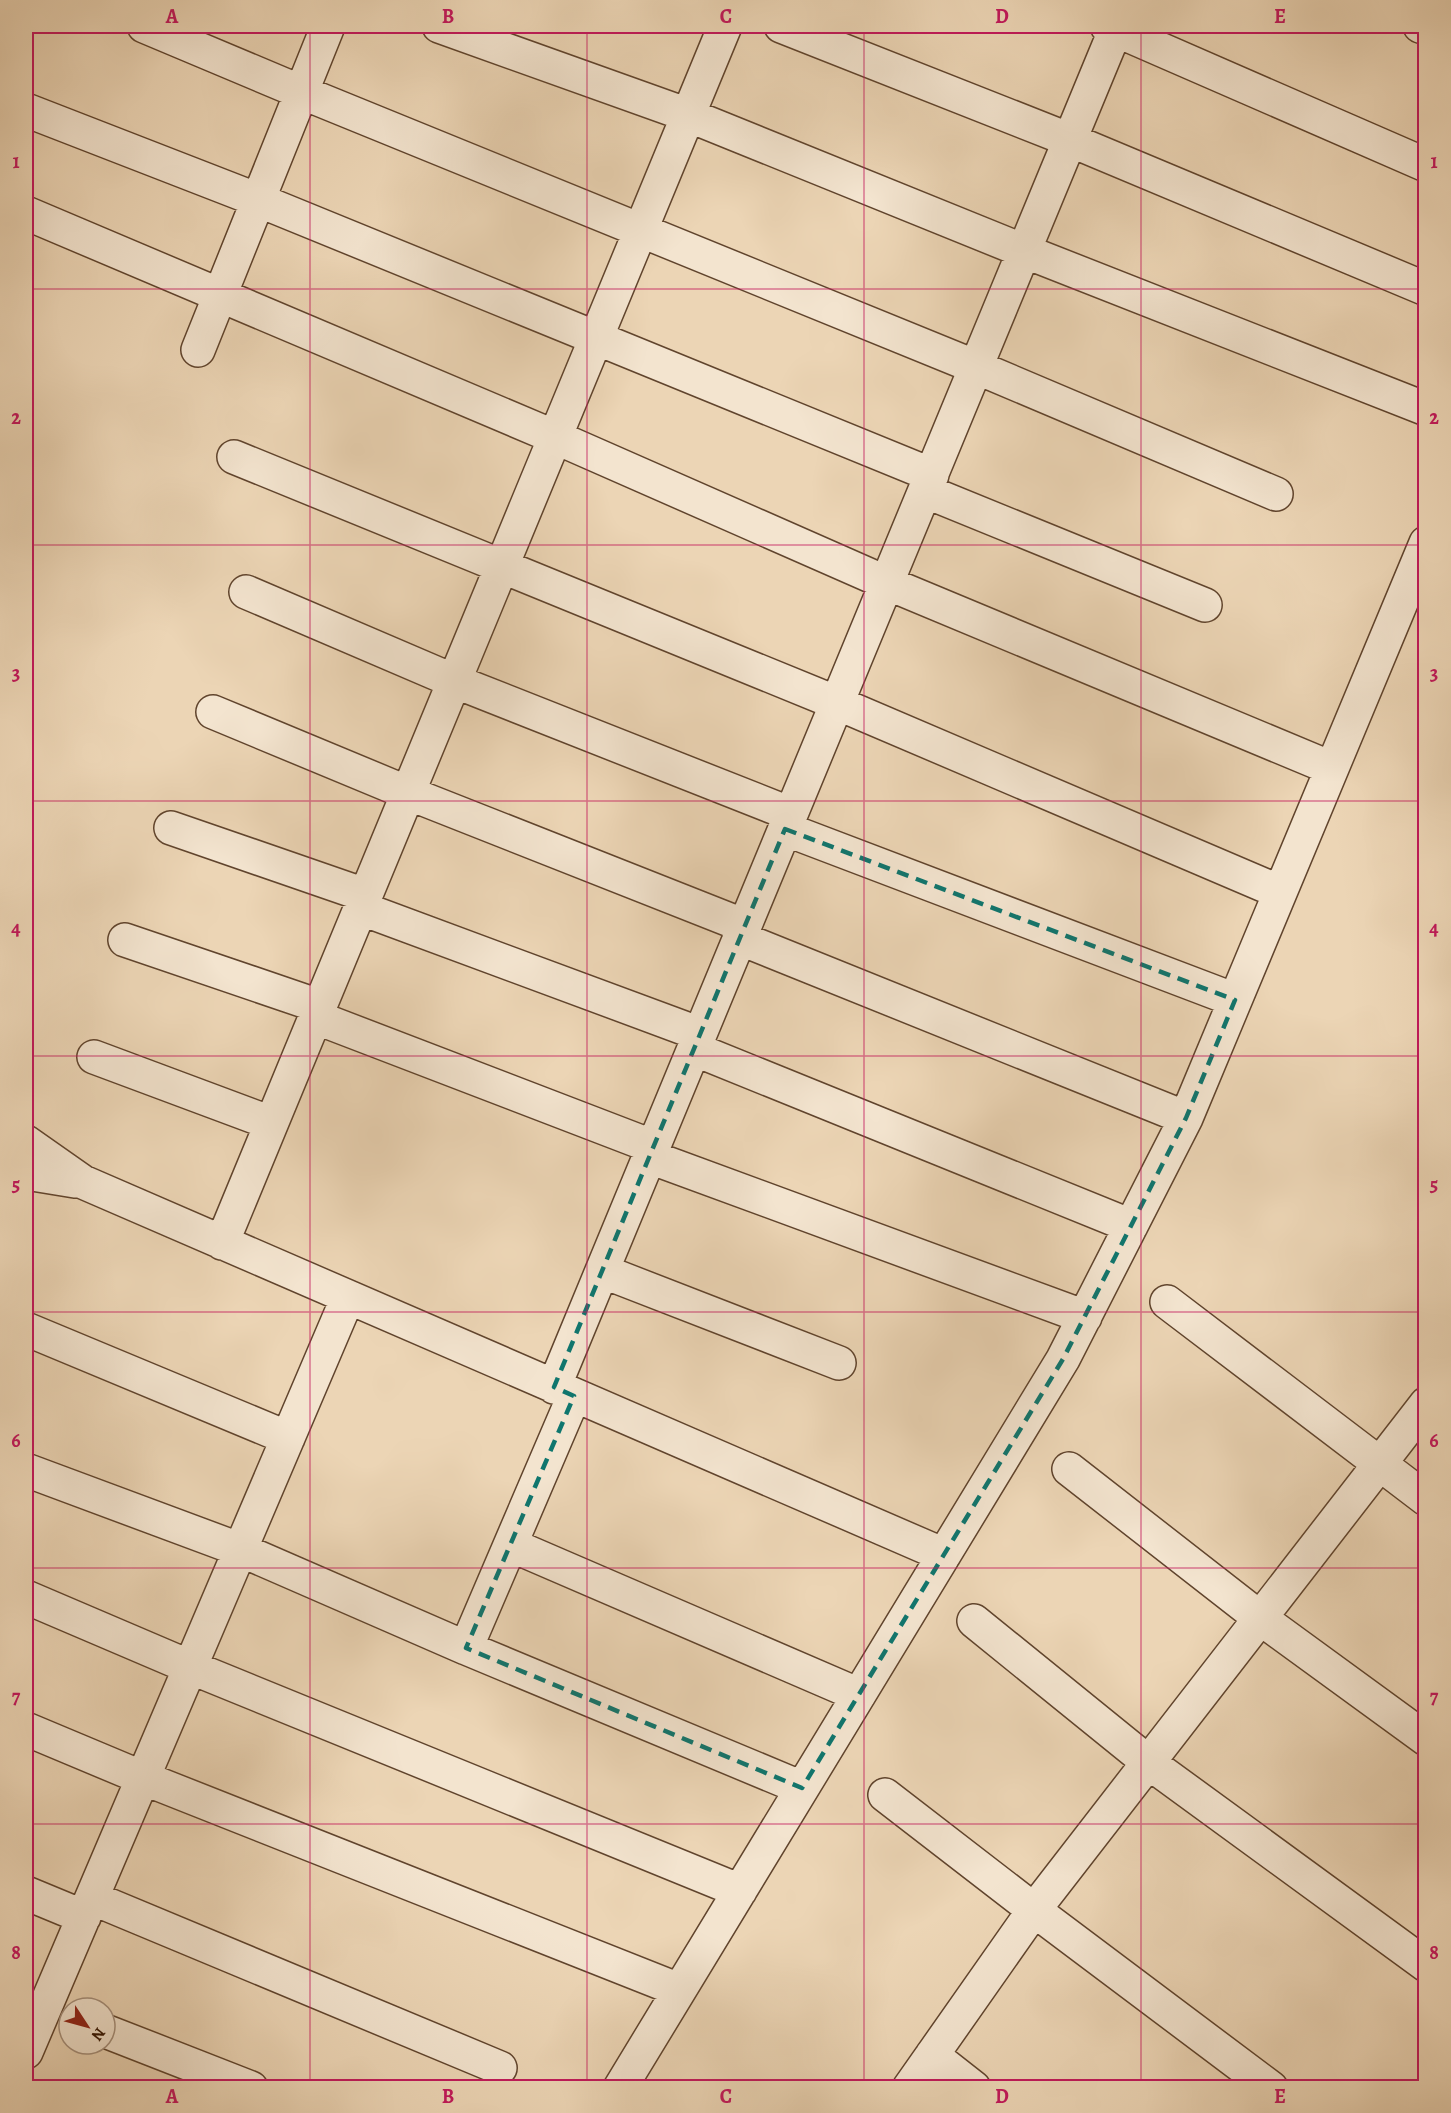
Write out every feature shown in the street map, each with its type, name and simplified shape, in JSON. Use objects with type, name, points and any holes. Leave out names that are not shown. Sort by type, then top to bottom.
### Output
[{"type":"street","points":[[144,26],[976,367],[1276,494]]},
{"type":"street","points":[[198,350],[328,26]]},
{"type":"street","points":[[439,26],[688,115],[1024,251],[1425,409]]},
{"type":"street","points":[[222,1243],[725,26]]},
{"type":"street","points":[[781,26],[1070,140],[1425,289]]},
{"type":"street","points":[[1420,26],[1425,28]]},
{"type":"street","points":[[466,1648],[510,1545],[564,1391],[602,1271],[1070,140],[1114,27],[1425,165]]},
{"type":"street","points":[[26,110],[258,200],[596,337],[1205,605]]},
{"type":"street","points":[[26,213],[555,437],[887,583],[1331,768]]},
{"type":"street","points":[[234,457],[837,703],[1280,892]]},
{"type":"street","points":[[620,2088],[1063,1359],[1085,1317],[1186,1118],[1331,768],[1414,604],[1425,543]]},
{"type":"street","points":[[246,592],[788,822],[1235,1000]]},
{"type":"street","points":[[213,712],[1186,1118]]},
{"type":"street","points":[[171,828],[363,902],[1131,1226]]},
{"type":"street","points":[[125,940],[317,1012],[652,1152],[1085,1317]]},
{"type":"street","points":[[94,1057],[271,1124]]},
{"type":"street","points":[[26,1142],[82,1182],[944,1555]]},
{"type":"street","points":[[26,1173],[82,1182]]},
{"type":"street","points":[[602,1271],[840,1363]]},
{"type":"street","points":[[62,1996],[88,1907],[348,1297]]},
{"type":"street","points":[[1167,1302],[1425,1499]]},
{"type":"street","points":[[26,1329],[288,1438]]},
{"type":"street","points":[[909,2088],[1034,1910],[1425,1404]]},
{"type":"street","points":[[1069,1469],[1260,1618],[1425,1738]]},
{"type":"street","points":[[26,1470],[241,1550],[466,1648],[802,1788]]},
{"type":"street","points":[[510,1545],[859,1695]]},
{"type":"street","points":[[26,1597],[190,1667],[740,1891]]},
{"type":"street","points":[[974,1621],[1149,1762],[1425,1965]]},
{"type":"street","points":[[26,1729],[143,1778],[680,1990]]},
{"type":"street","points":[[885,1795],[1271,2088]]},
{"type":"street","points":[[26,1893],[88,1907],[500,2068]]},
{"type":"street","points":[[26,2052],[57,2012]]},
{"type":"street","points":[[117,2036],[251,2088]]},
{"type":"street","points":[[932,2055],[974,2088]]},
{"type":"highlighted area","points":[[785,829],[1235,1000],[1186,1118],[1063,1359],[802,1788],[466,1648],[574,1396],[554,1387]]}]
